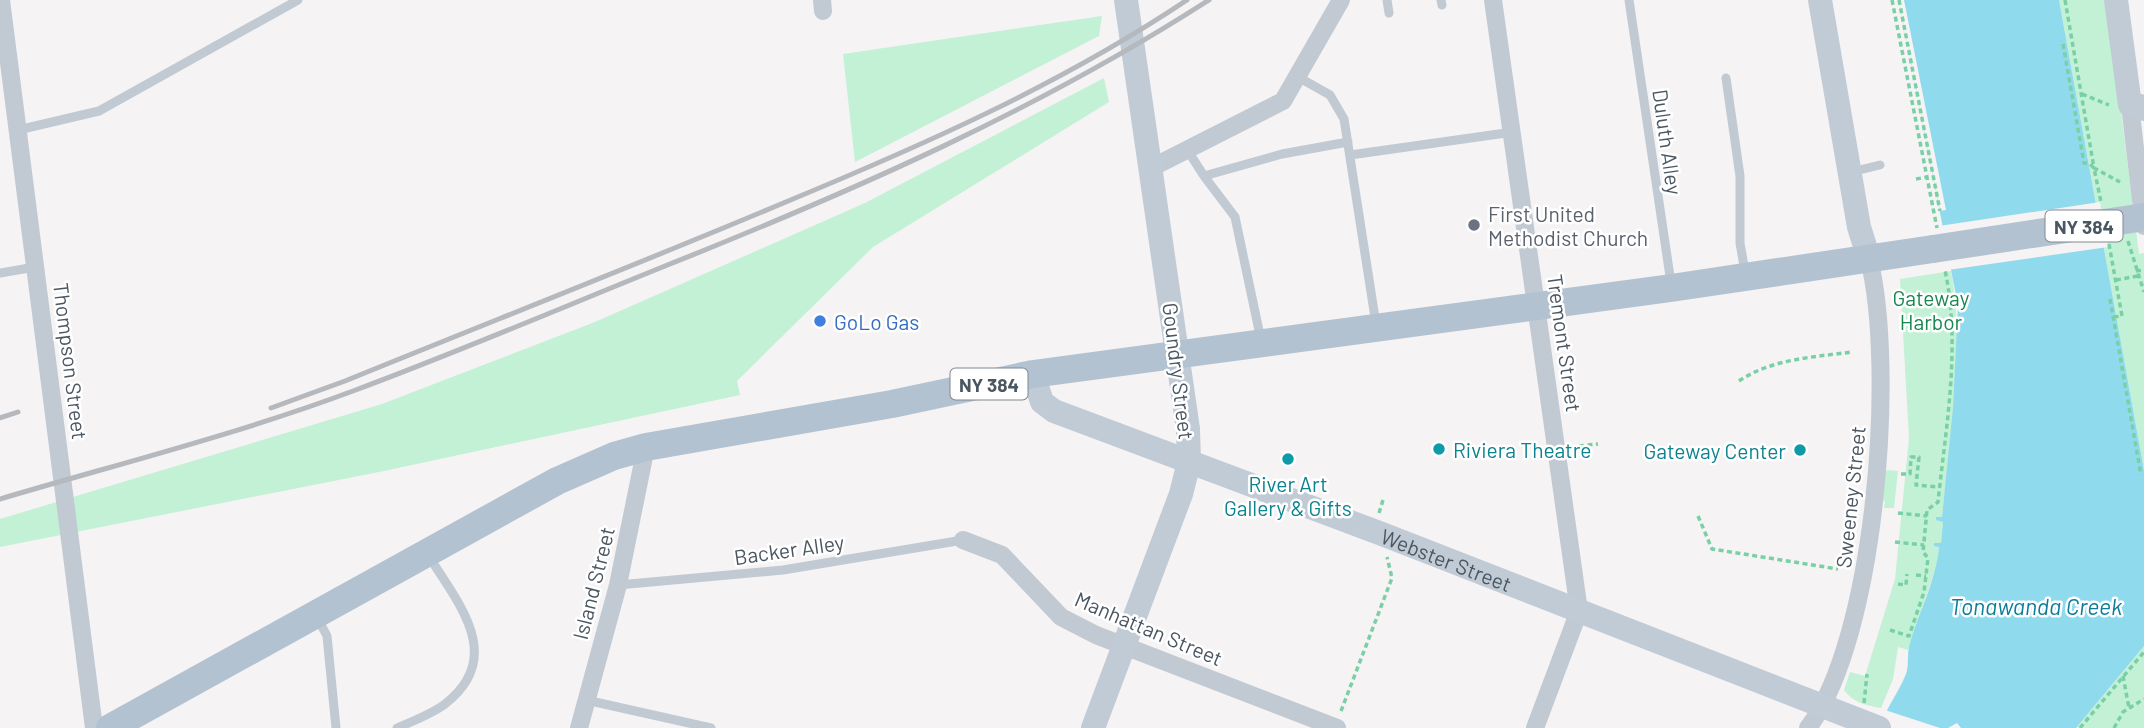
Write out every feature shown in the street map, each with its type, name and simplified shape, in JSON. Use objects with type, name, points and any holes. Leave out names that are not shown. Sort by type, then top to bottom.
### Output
[{"type":"main road","name":"NY 384","points":[[110,728],[557,481],[614,456],[646,447],[892,404],[1033,374],[1671,288],[1939,250],[2144,217]]},
{"type":"street","name":"Thompson Street","points":[[1,0],[94,728]]},
{"type":"street","name":"Goundry Street","points":[[1093,728],[1181,494],[1189,462],[1178,356],[1126,0]]},
{"type":"street","points":[[1151,168],[1283,101],[1341,0]]},
{"type":"street","name":"Tremont Street","points":[[1493,0],[1578,611],[1535,728]]},
{"type":"street","points":[[1821,0],[1859,227],[1869,259]]},
{"type":"street","points":[[2116,0],[2132,105],[2144,227]]},
{"type":"street","name":"Sweeney Street","points":[[1808,728],[1825,706],[1862,591],[1868,550],[1881,416],[1877,291],[1869,259]]},
{"type":"street","name":"Webster Street","points":[[1033,374],[1038,393],[1047,407],[1825,706],[1870,720]]},
{"type":"street","name":"Island Street","points":[[579,728],[618,586],[646,447]]},
{"type":"street","name":"Manhattan Street","points":[[962,540],[1002,555],[1062,617],[1125,646],[1339,720]]},
{"type":"lane","points":[[18,130],[99,111],[298,0]]},
{"type":"lane","points":[[1387,0],[1389,13]]},
{"type":"lane","name":"Duluth Alley","points":[[1629,0],[1671,288]]},
{"type":"lane","points":[[1298,77],[1330,94],[1344,120],[1377,329]]},
{"type":"lane","points":[[1726,78],[1740,176],[1740,243],[1746,277]]},
{"type":"lane","points":[[1350,155],[1513,132]]},
{"type":"lane","points":[[1204,176],[1282,154],[1348,142]]},
{"type":"lane","points":[[1188,151],[1235,217],[1262,345]]},
{"type":"lane","points":[[1849,173],[1880,165]]},
{"type":"lane","points":[[0,273],[36,267]]},
{"type":"lane","name":"Backer Alley","points":[[618,586],[783,570],[962,540]]},
{"type":"lane","points":[[397,728],[443,706],[464,687],[476,660],[474,631],[427,553]]},
{"type":"lane","points":[[316,615],[327,636],[336,728]]},
{"type":"lane","points":[[586,700],[711,728]]},
{"type":"path","points":[[1890,630],[1909,636],[1924,592],[1928,558],[1923,552],[1927,510],[1938,502],[1949,404],[1953,307],[1939,250],[1892,0]]},
{"type":"path","points":[[1899,0],[1940,211]]},
{"type":"path","points":[[2065,0],[2094,168],[2120,182]]},
{"type":"path","points":[[2063,44],[2084,163],[2089,163]]},
{"type":"path","points":[[2082,94],[2132,105]]},
{"type":"path","points":[[1916,179],[1927,177]]},
{"type":"path","points":[[2116,280],[2144,270]]},
{"type":"path","points":[[2110,299],[2141,474]]},
{"type":"path","points":[[1940,323],[1948,323]]},
{"type":"path","points":[[1739,381],[1756,370],[1808,357],[1852,352]]},
{"type":"path","points":[[1579,446],[1598,444]]},
{"type":"path","points":[[1901,474],[1910,474],[1912,457],[1919,457],[1916,485],[1940,487]]},
{"type":"path","points":[[1378,515],[1383,500]]},
{"type":"path","points":[[1898,513],[1927,516]]},
{"type":"path","points":[[1698,516],[1712,549],[1838,569]]},
{"type":"path","points":[[1895,542],[1924,545]]},
{"type":"path","points":[[1339,720],[1392,578],[1386,550]]},
{"type":"path","points":[[1898,584],[1906,585],[1907,574]]},
{"type":"path","points":[[1916,575],[1926,576]]},
{"type":"path","points":[[2081,728],[2144,652]]},
{"type":"path","points":[[1867,674],[1870,720]]},
{"type":"path","points":[[2123,676],[2129,708]]},
{"type":"path","points":[[2114,728],[2129,708],[2144,699]]},
{"type":"green space","points":[[2059,0],[2107,0],[2139,254],[2144,253],[2144,470]]},
{"type":"green space","points":[[1102,16],[1099,36],[855,162],[843,54]]},
{"type":"green space","points":[[1104,78],[1109,102],[873,247],[737,381],[740,395],[384,471],[0,547],[0,519],[382,404],[595,322],[865,203]]},
{"type":"green space","name":"Gateway Harbor","points":[[1951,271],[1957,363],[1942,517],[1936,517],[1943,521],[1941,543],[1934,543],[1939,547],[1937,565],[1908,650],[1898,647],[1893,679],[1881,708],[1860,703],[1844,690],[1850,672],[1865,676],[1895,579],[1909,438],[1900,279]]},
{"type":"green space","points":[[1898,471],[1894,508],[1884,508],[1885,501],[1881,500],[1885,472]]},
{"type":"green space","points":[[2144,646],[2144,728],[2076,728]]},
{"type":"water","name":"Tonawanda Creek","points":[[1899,0],[2059,0],[2144,470],[2144,646],[2076,728],[1961,728],[1957,723],[1948,728],[1879,728],[1906,674],[1909,647],[1937,560],[1939,547],[1934,546],[1934,543],[1941,543],[1943,522],[1936,520],[1936,517],[1942,517],[1953,408],[1958,306]]},
{"type":"pier","points":[[1899,0],[1904,0],[1946,210],[1940,211]]},
{"type":"pier","points":[[2100,202],[2108,247],[1948,270],[1939,226]]},
{"type":"pier","points":[[1882,709],[1940,728],[1876,728]]},
{"type":"railway","points":[[271,408],[618,271],[886,160],[1040,87],[1090,60],[1187,0]]},
{"type":"railway","points":[[0,499],[310,407],[735,238],[875,178],[1011,113],[1144,40],[1209,0]]},
{"type":"railway","points":[[0,418],[18,412]]},
{"type":"place","name":"First United Methodist Church","points":[[1474,225]]},
{"type":"place","name":"GoLo Gas","points":[[820,321]]},
{"type":"place","name":"Riviera Theatre","points":[[1439,449]]},
{"type":"place","name":"Gateway Center","points":[[1800,450]]},
{"type":"place","name":"River Art Gallery & Gifts","points":[[1288,459]]}]
